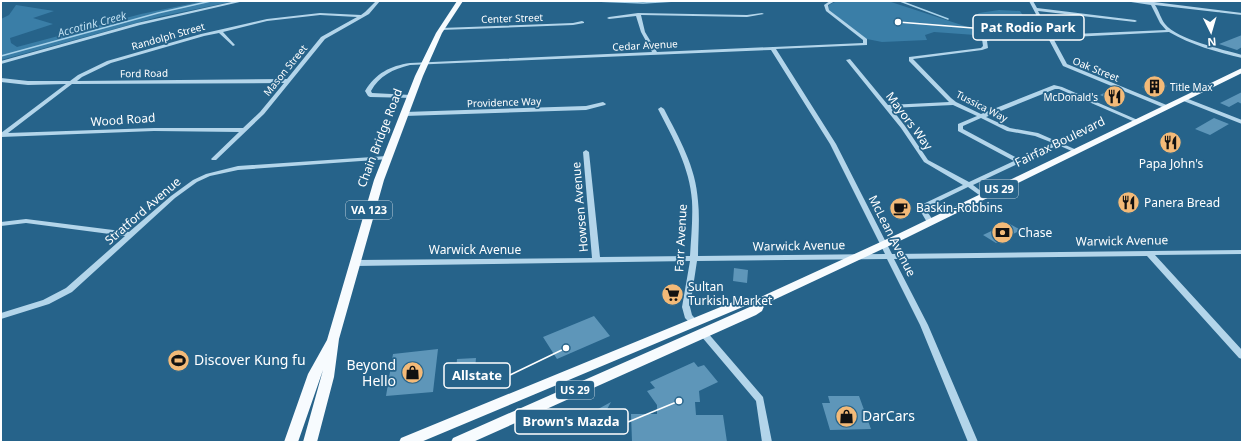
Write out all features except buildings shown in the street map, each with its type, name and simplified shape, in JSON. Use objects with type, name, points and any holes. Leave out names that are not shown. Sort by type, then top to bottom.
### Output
[{"type":"main road","name":"Chain Bridge Road","points":[[291,442],[314,374],[332,339],[356,263],[368,213],[387,158],[425,63],[441,29],[460,1]]},
{"type":"main road","name":"Fairfax Boulevard","points":[[406,442],[744,302],[760,302],[930,222],[1242,70]]},
{"type":"main road","name":"Fairfax Boulevard","points":[[458,442],[752,312],[758,308],[760,302]]},
{"type":"main road","name":"Chain Bridge Road","points":[[310,442],[328,377],[332,339]]},
{"type":"street","points":[[1,63],[139,24],[242,1]]},
{"type":"street","name":"Mason Street","points":[[214,159],[262,113],[323,38],[361,16],[372,8],[378,1]]},
{"type":"street","name":"Cedar Avenue","points":[[411,97],[373,96],[368,91],[376,77],[397,66],[425,63],[773,49],[866,43],[826,10],[826,5],[833,1]]},
{"type":"street","name":"Oak Street","points":[[1031,1],[1061,62],[1067,67],[1167,107]]},
{"type":"street","points":[[1131,1],[1152,2],[1242,14]]},
{"type":"street","points":[[1152,2],[1164,26],[1170,31],[1186,39],[1242,56]]},
{"type":"street","points":[[1035,9],[1135,21]]},
{"type":"street","name":"Randolph Street","points":[[1,135],[85,73],[109,62],[220,31],[267,20],[305,15],[334,14],[361,16]]},
{"type":"street","points":[[638,14],[643,32],[655,53]]},
{"type":"street","points":[[609,18],[638,14],[747,16],[762,14]]},
{"type":"street","name":"Center Street","points":[[441,29],[573,24],[582,22]]},
{"type":"street","points":[[220,31],[233,45]]},
{"type":"street","points":[[1049,36],[1170,31]]},
{"type":"street","name":"Tussica Way","points":[[1049,36],[984,40],[986,47],[911,58],[911,60],[954,103],[1009,130],[1036,134],[1056,144],[1076,151]]},
{"type":"street","name":"McLean Avenue","points":[[773,49],[825,128],[924,325],[973,442]]},
{"type":"street","name":"Mayors Way","points":[[848,60],[886,107],[926,161],[984,196]]},
{"type":"street","name":"Ford Road","points":[[1,80],[23,83],[288,80]]},
{"type":"street","points":[[1019,161],[960,130],[960,125],[1057,87],[1137,121]]},
{"type":"street","points":[[1183,99],[1242,122]]},
{"type":"street","points":[[886,107],[954,103]]},
{"type":"street","name":"Providence Way","points":[[405,114],[586,108],[603,104]]},
{"type":"street","name":"Farr Avenue","points":[[661,109],[679,141],[690,174],[695,204],[694,259],[686,307],[688,316],[695,323]]},
{"type":"street","name":"Wood Road","points":[[1,135],[85,134],[180,128],[245,130]]},
{"type":"street","points":[[930,222],[922,207],[1056,144]]},
{"type":"street","name":"Howsen Avenue","points":[[586,152],[596,260]]},
{"type":"street","name":"Stratford Avenue","points":[[1,316],[46,302],[69,290],[187,186],[214,173],[238,168],[387,158]]},
{"type":"street","points":[[1,224],[26,221],[131,235]]},
{"type":"street","name":"Warwick Avenue","points":[[356,263],[1242,252]]},
{"type":"street","points":[[1148,253],[1242,356]]},
{"type":"street","points":[[704,334],[760,400],[768,442]]},
{"type":"shaded area","points":[[204,1],[235,1],[158,17],[1,60],[1,19],[9,15],[16,5],[54,11],[33,18],[53,24],[10,38],[11,43],[17,47],[141,14]]},
{"type":"shaded area","points":[[837,1],[888,1],[983,32],[989,36],[934,32],[925,35],[927,40],[882,42],[867,39],[862,37],[829,10],[829,5]]},
{"type":"shaded area","points":[[999,10],[1020,11],[1032,29],[1025,31],[972,22],[972,19],[979,13]]},
{"type":"waterway","name":"Accotink Creek","points":[[1,56],[158,13],[211,1]]},
{"type":"waterway","points":[[595,1],[643,3],[675,1]]},
{"type":"waterway","points":[[900,1],[948,19]]},
{"type":"place","name":"Pat Rodio Park","points":[[898,22]]},
{"type":"place","name":"Title Max","points":[[1154,87]]},
{"type":"place","name":"McDonald's","points":[[1114,97]]},
{"type":"place","name":"Papa John's","points":[[1171,143]]},
{"type":"place","name":"Panera Bread","points":[[1129,203]]},
{"type":"place","name":"Baskin-Robbins","points":[[900,208]]},
{"type":"place","name":"Chase","points":[[1002,233]]},
{"type":"place","name":"Sultan Turkish Market","points":[[672,294]]},
{"type":"place","name":"Allstate","points":[[566,348]]},
{"type":"place","name":"Discover Kung fu","points":[[179,360]]},
{"type":"place","name":"Beyond Hello","points":[[412,373]]},
{"type":"place","name":"Brown's Mazda","points":[[679,401]]},
{"type":"place","name":"DarCars","points":[[846,416]]}]
